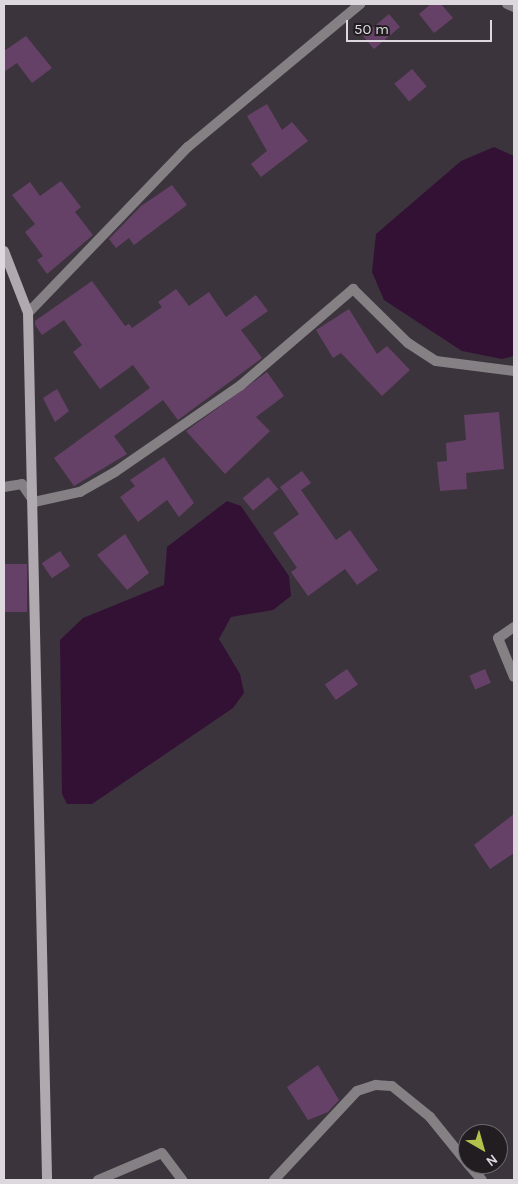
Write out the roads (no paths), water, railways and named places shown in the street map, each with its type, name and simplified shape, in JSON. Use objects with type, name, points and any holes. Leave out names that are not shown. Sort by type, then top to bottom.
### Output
[{"type":"main road","points":[[4,251],[28,313],[34,502],[47,1180]]},
{"type":"street","points":[[28,313],[188,147],[360,4]]},
{"type":"street","points":[[507,4],[514,7]]},
{"type":"street","points":[[4,487],[22,484],[34,502],[80,492],[115,472],[241,385],[353,289],[408,343],[436,361],[514,371]]},
{"type":"street","points":[[514,627],[498,638],[514,677]]},
{"type":"street","points":[[274,1180],[356,1091],[376,1085],[392,1086],[430,1117],[458,1152]]},
{"type":"street","points":[[98,1180],[162,1153],[182,1180]]}]
